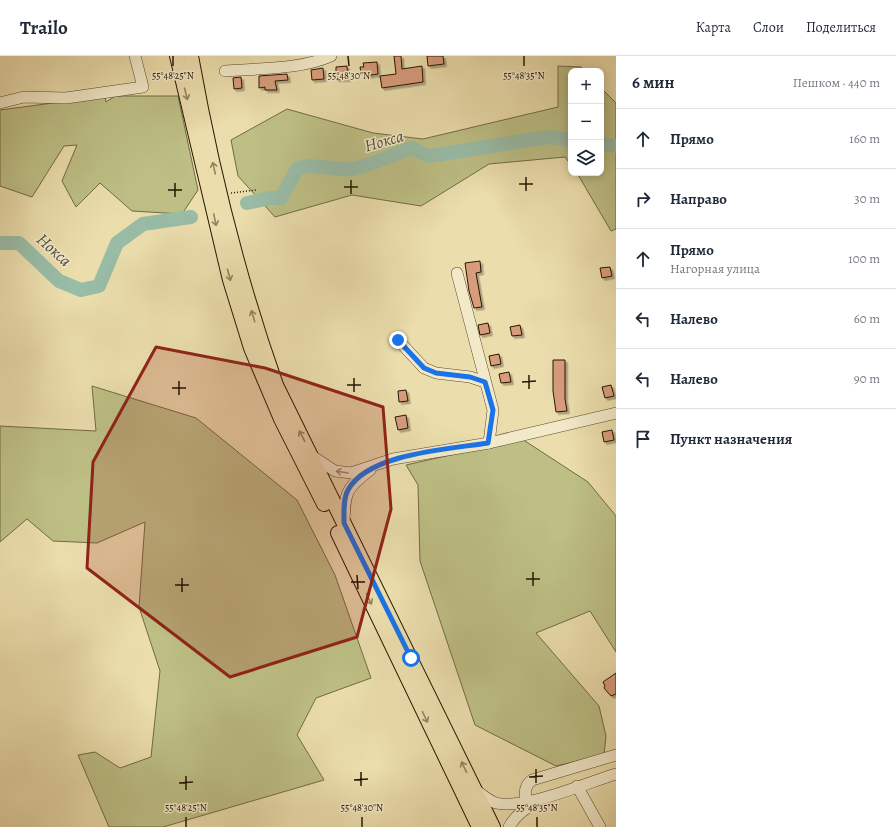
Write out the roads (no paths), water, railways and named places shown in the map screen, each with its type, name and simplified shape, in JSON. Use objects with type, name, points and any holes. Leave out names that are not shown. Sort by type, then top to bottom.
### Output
[{"type":"main road","points":[[176,56],[228,273],[251,348],[281,419],[320,496],[479,827]]},
{"type":"main road","points":[[191,56],[223,206],[237,263],[259,337],[276,385],[493,827]]},
{"type":"street","points":[[0,103],[24,97],[66,98],[143,87],[135,56]]},
{"type":"street","points":[[225,71],[294,65],[320,61],[331,56]]},
{"type":"street","points":[[457,273],[493,410],[488,443]]},
{"type":"street","points":[[398,340],[424,368],[436,373],[470,377],[485,382]]},
{"type":"street","points":[[312,456],[327,466],[342,473],[351,473],[405,457],[488,443],[616,413]]},
{"type":"street","points":[[344,523],[345,500],[348,490],[354,483],[375,466]]},
{"type":"street","points":[[526,802],[526,784],[532,780],[560,773],[616,755]]},
{"type":"street","points":[[560,773],[566,790]]},
{"type":"street","points":[[475,790],[495,802],[506,804],[526,802],[544,798],[616,774]]},
{"type":"street","points":[[577,786],[600,827]]},
{"type":"street","points":[[509,827],[513,819],[524,809],[544,798]]},
{"type":"waterway","name":"Нокса","points":[[247,203],[270,198],[281,198],[297,169],[303,167],[317,166],[338,169],[358,168],[411,148],[429,156],[548,137],[568,140]]},
{"type":"waterway","name":"Нокса","points":[[604,144],[616,146]]},
{"type":"waterway","name":"Нокса","points":[[0,243],[19,243],[59,281],[81,290],[99,286],[117,243],[143,224],[191,217]]}]
